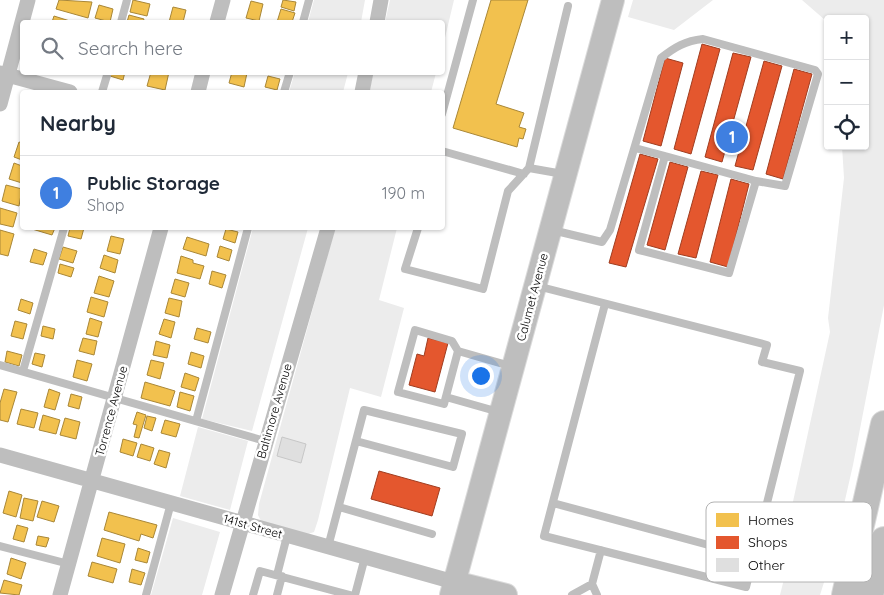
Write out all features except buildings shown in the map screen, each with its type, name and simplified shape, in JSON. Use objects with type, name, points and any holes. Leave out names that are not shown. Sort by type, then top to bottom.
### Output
[{"type":"highway","points":[[866,502],[884,424]]},
{"type":"highway","points":[[870,595],[884,540]]},
{"type":"highway","points":[[845,595],[848,582]]},
{"type":"main road","name":"Calumet Avenue","points":[[452,589],[613,0]]},
{"type":"main road","name":"141st Street","points":[[452,589],[506,595]]},
{"type":"street","points":[[22,20],[28,0]]},
{"type":"street","points":[[218,20],[223,0]]},
{"type":"street","points":[[377,20],[381,0]]},
{"type":"street","points":[[0,104],[4,74],[20,25]]},
{"type":"street","points":[[4,74],[63,90]]},
{"type":"street","points":[[198,90],[202,75]]},
{"type":"street","points":[[362,90],[365,75]]},
{"type":"street","name":"Torrence Avenue","points":[[60,595],[160,230]]},
{"type":"street","name":"Baltimore Avenue","points":[[222,595],[241,523],[327,230]]},
{"type":"street","name":"141st Street","points":[[0,455],[365,557],[452,589]]},
{"type":"lane","points":[[122,20],[127,0]]},
{"type":"lane","points":[[304,20],[309,0]]},
{"type":"lane","points":[[445,103],[473,0]]},
{"type":"lane","points":[[417,230],[405,269],[483,289],[508,191],[526,171],[568,6]]},
{"type":"lane","points":[[550,229],[602,242],[610,230],[616,214],[635,148],[661,58],[674,47],[689,40],[703,40],[815,70],[818,74],[785,186],[756,181],[635,148]]},
{"type":"lane","points":[[103,90],[107,75]]},
{"type":"lane","points":[[285,90],[289,75]]},
{"type":"lane","points":[[445,152],[526,171],[565,174]]},
{"type":"lane","points":[[665,156],[639,250],[729,274],[756,181]]},
{"type":"lane","points":[[23,371],[63,230]]},
{"type":"lane","points":[[196,421],[247,230]]},
{"type":"lane","points":[[535,286],[767,345],[762,362],[800,371],[767,502]]},
{"type":"lane","points":[[605,304],[544,536],[706,577]]},
{"type":"lane","points":[[458,351],[444,404],[398,392],[415,330],[452,341],[458,351],[512,367]]},
{"type":"lane","points":[[0,365],[265,441]]},
{"type":"lane","points":[[446,397],[500,413]]},
{"type":"lane","points":[[328,547],[364,410],[462,434],[453,467],[356,442]]},
{"type":"lane","points":[[146,595],[171,503]]},
{"type":"lane","points":[[553,503],[706,544]]},
{"type":"lane","points":[[339,507],[432,534]]},
{"type":"lane","points":[[277,595],[287,536]]},
{"type":"lane","points":[[0,546],[69,564]]},
{"type":"lane","points":[[597,595],[592,584],[601,550]]},
{"type":"lane","points":[[354,595],[365,557]]},
{"type":"lane","points":[[253,595],[260,571],[350,595]]},
{"type":"lane","points":[[726,582],[746,587],[747,582]]},
{"type":"lane","points":[[572,595],[592,584]]},
{"type":"shaded area","points":[[314,0],[365,0],[361,20],[309,20]]},
{"type":"shaded area","points":[[390,0],[454,0],[445,38],[445,20],[385,20]]},
{"type":"shaded area","points":[[633,0],[713,0],[674,30],[628,17]]},
{"type":"shaded area","points":[[802,0],[884,0],[884,305],[845,502],[793,502],[830,332],[828,318],[844,178],[842,150],[869,150],[869,15],[824,15],[824,19]]},
{"type":"shaded area","points":[[294,75],[347,75],[344,90],[290,90]]},
{"type":"shaded area","points":[[373,75],[435,75],[432,90],[369,90]]},
{"type":"shaded area","points":[[252,230],[307,230],[252,431],[202,419]]},
{"type":"shaded area","points":[[334,230],[396,230],[379,300],[404,308],[381,397],[350,388],[314,532],[308,534],[261,521],[258,515],[259,504]]},
{"type":"shaded area","points":[[198,427],[248,441],[230,510],[180,496]]},
{"type":"shaded area","points":[[173,518],[220,532],[202,595],[151,595]]},
{"type":"shaded area","points":[[783,582],[824,582],[820,595],[780,595]]},
{"type":"place","name":"Public Storage","points":[[732,137]]}]
